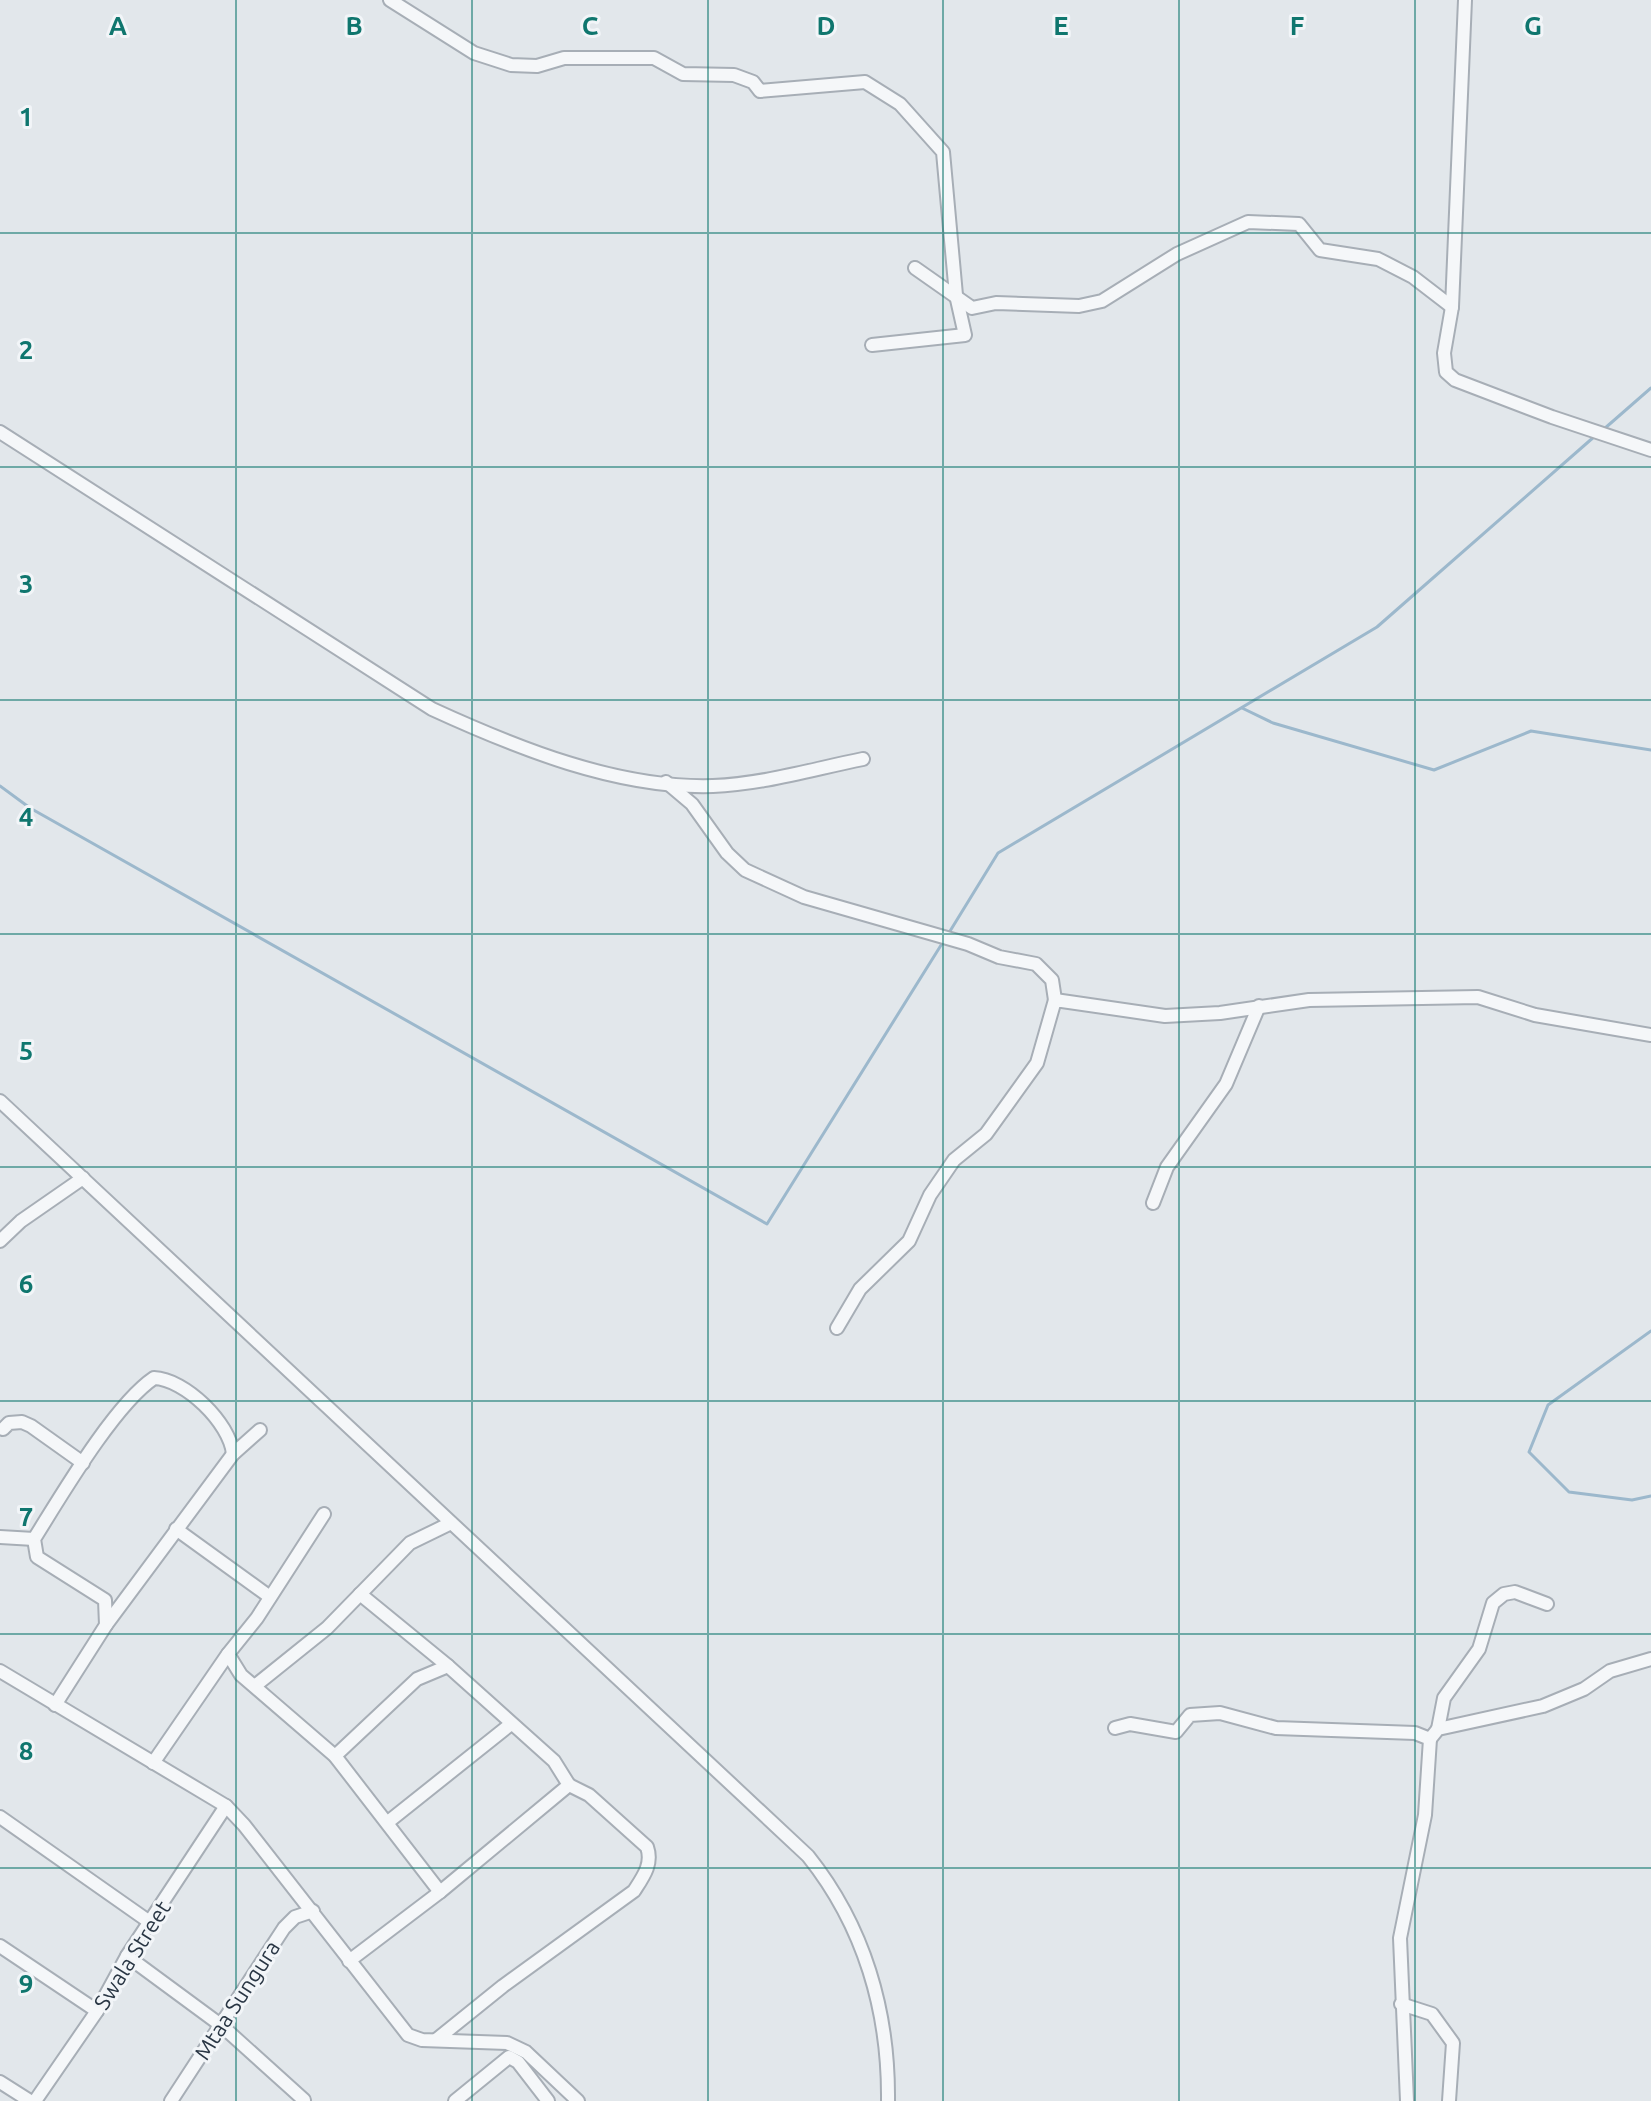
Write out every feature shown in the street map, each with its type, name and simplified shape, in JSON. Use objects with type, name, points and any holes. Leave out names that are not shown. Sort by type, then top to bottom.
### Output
[{"type":"street","points":[[390,0],[474,53],[511,65],[537,66],[564,58],[654,58],[683,74],[734,75],[753,82],[760,91],[865,82],[900,104],[943,152],[956,295],[965,335],[872,345]]},
{"type":"street","points":[[1465,0],[1452,307],[1444,353],[1446,372],[1455,380],[1651,450]]},
{"type":"street","points":[[915,268],[972,308],[996,303],[1055,307],[1102,301],[1177,254],[1248,222],[1299,224],[1320,250],[1378,259],[1413,277],[1452,307]]},
{"type":"street","points":[[0,432],[432,709],[484,733],[586,767],[665,782],[709,786],[753,783],[863,759]]},
{"type":"street","points":[[665,782],[692,804],[727,853],[745,870],[804,897],[968,944],[999,957],[1036,964],[1052,980],[1055,1000],[1037,1063],[986,1134],[954,1160],[930,1195],[909,1241],[860,1289],[837,1328]]},
{"type":"street","points":[[1055,1000],[1165,1016],[1220,1013],[1309,1000],[1478,997],[1535,1015],[1651,1035]]},
{"type":"street","points":[[1153,1203],[1167,1167],[1194,1124],[1217,1100],[1226,1084],[1259,1006]]},
{"type":"street","points":[[0,1101],[808,1856],[830,1883],[852,1921],[868,1968],[882,2022],[888,2101]]},
{"type":"street","points":[[0,1241],[21,1221],[83,1178]]},
{"type":"street","points":[[37,1557],[34,1539],[83,1463],[131,1399],[154,1378],[174,1384],[221,1420],[229,1435],[233,1454]]},
{"type":"street","points":[[3,1429],[9,1423],[22,1422],[83,1463]]},
{"type":"street","points":[[55,1705],[106,1625],[176,1529],[233,1454],[260,1430]]},
{"type":"street","points":[[153,1763],[270,1597],[324,1514]]},
{"type":"street","points":[[256,1685],[327,1628],[410,1543],[451,1523]]},
{"type":"street","points":[[176,1529],[270,1597]]},
{"type":"street","points":[[4,1538],[34,1539]]},
{"type":"street","points":[[4,1538],[105,1600],[106,1625]]},
{"type":"street","points":[[1407,2101],[1400,1938],[1425,1815],[1434,1734],[1444,1698],[1479,1649],[1493,1603],[1504,1594],[1515,1592],[1547,1604]]},
{"type":"street","points":[[360,1594],[448,1666],[554,1761],[569,1785],[589,1795],[647,1847],[650,1857],[647,1872],[634,1891],[503,1986],[436,2040]]},
{"type":"street","points":[[228,1654],[241,1675],[335,1756],[440,1892]]},
{"type":"street","points":[[1115,1728],[1130,1724],[1176,1732],[1190,1715],[1207,1712],[1276,1728],[1434,1734],[1543,1706],[1584,1689],[1610,1671],[1651,1659]]},
{"type":"street","points":[[335,1756],[417,1679],[448,1666]]},
{"type":"street","points":[[0,1671],[226,1806],[313,1911],[408,2035],[436,2040],[507,2043],[526,2052],[578,2101]]},
{"type":"street","points":[[213,1677],[241,1675]]},
{"type":"street","points":[[388,1822],[511,1724]]},
{"type":"street","points":[[349,1961],[440,1892],[569,1785]]},
{"type":"street","name":"Swala Street","points":[[32,2101],[97,2011],[127,1956],[226,1806]]},
{"type":"street","points":[[0,1817],[151,1923]]},
{"type":"street","name":"Mtaa Sungura","points":[[171,2101],[284,1928],[295,1917],[313,1911]]},
{"type":"street","points":[[0,1946],[97,2011]]},
{"type":"street","points":[[127,1956],[222,2026],[304,2100]]},
{"type":"street","points":[[1401,2004],[1432,2014],[1453,2043],[1449,2101]]},
{"type":"street","points":[[455,2101],[509,2057],[518,2062],[548,2101]]},
{"type":"street","points":[[0,2082],[32,2101]]},
{"type":"waterway","points":[[1604,429],[1651,388]]},
{"type":"waterway","points":[[947,936],[998,853],[1377,627],[1595,436]]},
{"type":"waterway","points":[[1242,708],[1273,723],[1434,770],[1531,731],[1651,750]]},
{"type":"waterway","points":[[0,786],[30,808],[767,1224],[943,942]]},
{"type":"waterway","points":[[1651,1331],[1548,1405],[1529,1452],[1569,1492],[1632,1500],[1651,1496]]}]
